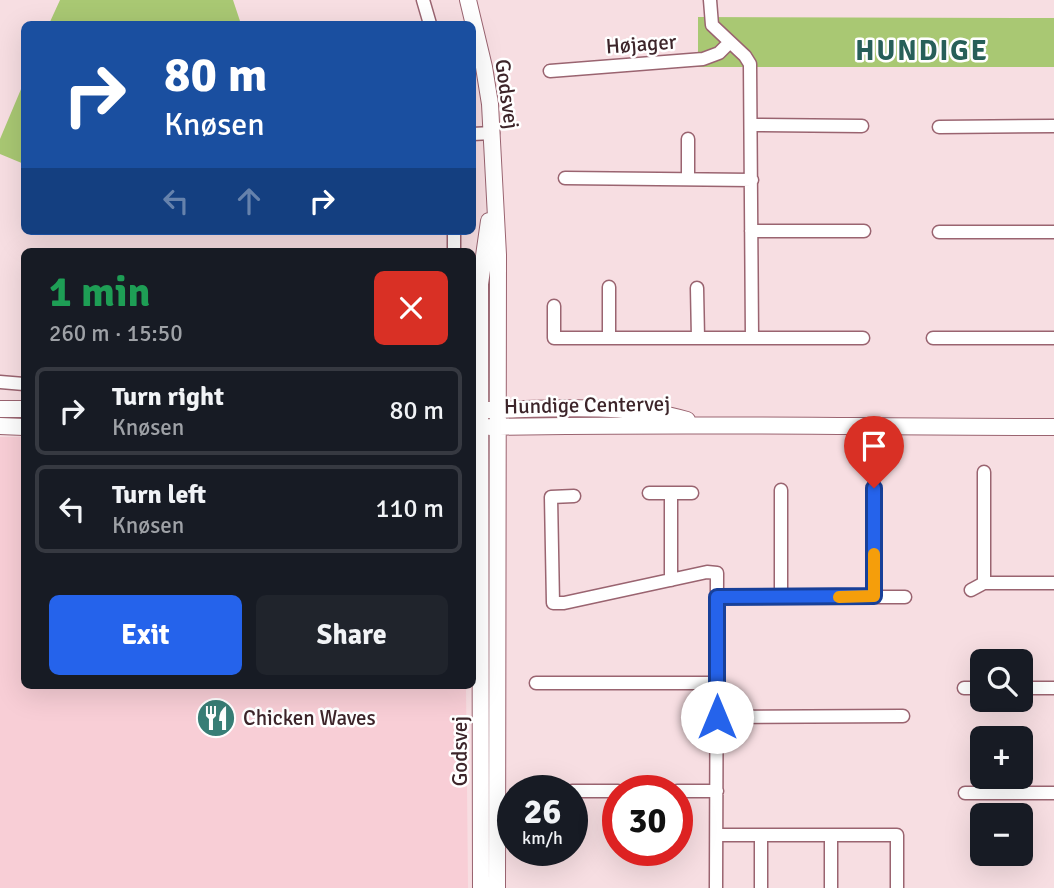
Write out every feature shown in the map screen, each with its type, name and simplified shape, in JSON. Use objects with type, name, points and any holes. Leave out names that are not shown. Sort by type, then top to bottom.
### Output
[{"type":"street","points":[[423,0],[429,21]]},
{"type":"street","name":"Godsvej","points":[[468,0],[473,21]]},
{"type":"street","points":[[710,0],[710,22],[745,55],[750,64],[752,338]]},
{"type":"street","name":"Godsvej","points":[[476,34],[484,67],[493,133],[493,195],[498,255],[497,888]]},
{"type":"street","name":"Højager","points":[[550,71],[703,59],[719,53],[730,42]]},
{"type":"street","points":[[752,125],[862,126]]},
{"type":"street","points":[[939,127],[1054,126]]},
{"type":"street","points":[[476,134],[493,133]]},
{"type":"street","points":[[688,139],[688,179]]},
{"type":"street","points":[[565,178],[752,180]]},
{"type":"street","name":"Godsvej","points":[[481,888],[476,411],[480,284],[493,195]]},
{"type":"street","points":[[751,230],[864,231]]},
{"type":"street","points":[[939,232],[1054,232]]},
{"type":"street","points":[[609,287],[609,338]]},
{"type":"street","points":[[697,288],[698,338]]},
{"type":"street","points":[[554,306],[554,338],[863,338]]},
{"type":"street","points":[[933,338],[1054,338]]},
{"type":"street","points":[[0,382],[21,384]]},
{"type":"street","points":[[0,409],[21,409]]},
{"type":"street","name":"Hundige Centervej","points":[[476,411],[642,412],[668,414],[703,424]]},
{"type":"street","name":"Hundige Centervej","points":[[476,428],[703,424],[804,427],[1054,427]]},
{"type":"street","points":[[0,426],[21,427]]},
{"type":"street","points":[[984,472],[984,583]]},
{"type":"street","points":[[874,488],[874,596]]},
{"type":"street","points":[[781,490],[781,597]]},
{"type":"street","points":[[649,493],[692,493]]},
{"type":"street","points":[[671,493],[671,580]]},
{"type":"street","points":[[573,496],[551,496],[550,608],[707,572],[717,573],[716,888]]},
{"type":"street","points":[[971,590],[984,583],[1054,583]]},
{"type":"street","points":[[717,597],[905,597]]},
{"type":"street","points":[[536,683],[717,683]]},
{"type":"street","points":[[964,688],[970,688]]},
{"type":"street","points":[[1033,688],[1054,688]]},
{"type":"street","points":[[717,717],[902,716]]},
{"type":"street","points":[[693,791],[716,791]]},
{"type":"street","points":[[965,793],[1054,793]]},
{"type":"street","points":[[716,835],[897,835],[897,888]]},
{"type":"street","points":[[761,835],[761,888]]},
{"type":"street","points":[[831,835],[831,888]]},
{"type":"shaded area","points":[[0,437],[21,437],[21,689],[466,689],[468,888],[0,888]]},
{"type":"green space","points":[[60,0],[233,0],[240,21],[50,21]]},
{"type":"green space","points":[[698,17],[1054,18],[1054,67],[698,67]]},
{"type":"green space","points":[[21,89],[21,163],[0,154],[0,139]]},
{"type":"slow traffic","points":[[839,597],[874,596],[874,554]]},
{"type":"place","name":"Chicken Waves","points":[[216,718]]},
{"type":"district","name":"HUNDIGE","points":[[922,51]]},
{"type":"route","points":[[717,717],[717,597],[874,596],[874,488]]}]
